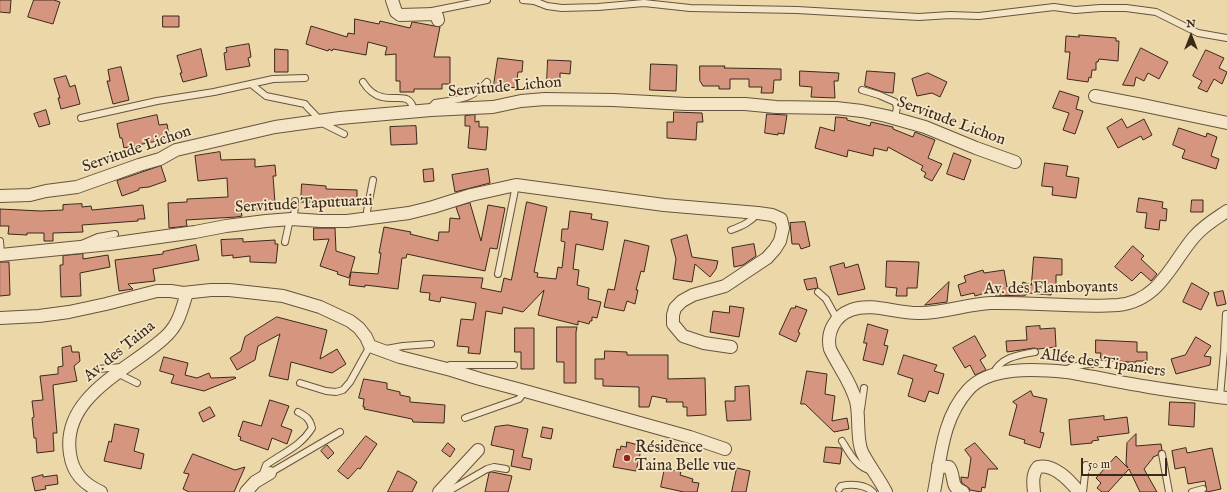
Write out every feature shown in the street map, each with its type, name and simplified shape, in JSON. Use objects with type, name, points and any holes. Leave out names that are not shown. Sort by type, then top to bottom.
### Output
[{"type":"street","points":[[392,0],[396,12],[400,15],[435,14],[438,20]]},
{"type":"street","points":[[1095,96],[1227,123]]},
{"type":"street","name":"Servitude Lichon","points":[[0,196],[30,195],[46,191],[77,187],[139,164],[160,159],[176,150],[275,126],[382,114],[494,107],[522,101],[545,99],[583,99],[686,104],[745,104],[776,107],[836,108],[862,111],[925,126],[976,148],[1015,162]]},
{"type":"street","points":[[382,114],[394,120]]},
{"type":"street","name":"Servitude Taputuarai","points":[[1,254],[78,247],[195,232],[232,225],[292,219],[347,221],[415,212],[433,208],[471,195],[516,185],[660,203],[664,205],[772,215],[781,220],[783,228],[780,241],[767,258],[725,286],[693,295],[682,301],[675,308],[672,314],[673,324],[683,336],[704,343],[731,347]]},
{"type":"street","name":"Av. des Flamboyants","points":[[837,319],[852,309],[859,308],[880,308],[917,313],[936,313],[989,304],[1103,305],[1128,303],[1141,298],[1154,289],[1166,276],[1194,236],[1210,222],[1227,211]]},
{"type":"street","points":[[0,318],[39,316],[69,312],[109,304],[157,291],[187,293],[211,290],[229,290],[283,296],[304,301],[350,321],[359,328],[375,348],[400,358],[526,390],[683,435],[725,449]]},
{"type":"street","name":"Av. des Taina","points":[[101,492],[90,487],[74,470],[70,459],[69,447],[70,432],[73,420],[80,409],[104,383],[164,338],[177,323],[187,293]]},
{"type":"street","points":[[837,319],[831,328],[829,343],[830,348],[851,387],[856,401],[859,440],[862,452],[886,492]]},
{"type":"street","name":"Allée des Tipaniers","points":[[934,492],[942,443],[948,423],[956,407],[967,391],[975,383],[992,375],[1031,370],[1067,372],[1160,389],[1223,397]]},
{"type":"street","points":[[439,492],[478,450]]},
{"type":"street","points":[[938,466],[949,467],[952,471],[955,486],[958,490],[963,492]]},
{"type":"street","points":[[1034,492],[1033,481],[1035,471],[1038,467],[1046,466],[1059,473],[1079,492]]},
{"type":"street","points":[[246,492],[255,482],[266,475]]},
{"type":"lane","points":[[398,14],[401,15],[427,12],[487,0]]},
{"type":"lane","points":[[523,0],[562,8],[644,3],[690,8],[820,11],[919,17],[950,15],[979,16],[1054,7],[1075,10],[1126,8],[1156,12],[1198,33],[1227,38]]},
{"type":"lane","points":[[81,118],[157,101],[214,92],[273,79],[305,78]]},
{"type":"lane","points":[[363,82],[369,92],[382,97],[403,98],[410,101],[413,104],[414,112]]},
{"type":"lane","points":[[431,110],[434,103],[463,99],[481,88],[487,82]]},
{"type":"lane","points":[[251,84],[266,96],[305,104],[309,110],[317,116],[318,120],[344,134]]},
{"type":"lane","points":[[862,90],[895,102],[897,107],[895,118]]},
{"type":"lane","points":[[368,218],[367,211],[373,180]]},
{"type":"lane","points":[[498,274],[516,185]]},
{"type":"lane","points":[[285,242],[292,219],[295,201]]},
{"type":"lane","points":[[731,230],[745,224],[754,218],[758,213]]},
{"type":"lane","points":[[78,247],[81,244],[98,237],[115,234]]},
{"type":"lane","points":[[0,241],[1,254]]},
{"type":"lane","points":[[818,292],[826,299],[837,319]]},
{"type":"lane","points":[[1223,397],[1226,314]]},
{"type":"lane","points":[[300,383],[326,391],[336,392],[343,390],[375,348],[431,344]]},
{"type":"lane","points":[[992,375],[996,367],[1013,356],[1035,352]]},
{"type":"lane","points":[[1067,372],[1069,368],[1081,364],[1093,363],[1139,368]]},
{"type":"lane","points":[[432,365],[514,365]]},
{"type":"lane","points":[[97,369],[121,370],[137,383]]},
{"type":"lane","points":[[858,420],[864,388]]},
{"type":"lane","points":[[465,418],[519,400],[526,390]]},
{"type":"lane","points":[[298,412],[305,415],[310,420],[312,428],[306,437],[298,444],[266,465],[263,471],[266,475],[340,432]]},
{"type":"lane","points":[[842,441],[857,463],[864,470],[875,472]]},
{"type":"lane","points":[[1162,454],[1169,492]]},
{"type":"lane","points":[[1083,492],[1086,465]]},
{"type":"lane","points":[[447,492],[487,469],[494,467],[506,469]]},
{"type":"lane","points":[[839,489],[841,486],[847,485],[866,487],[873,492]]},
{"type":"lane","points":[[1192,492],[1203,489]]},
{"type":"building","points":[[0,0],[11,0],[10,13],[0,12]]},
{"type":"building","points":[[34,0],[54,0],[60,2],[53,24],[28,17]]},
{"type":"building","points":[[163,16],[179,16],[179,27],[163,27]]},
{"type":"building","points":[[355,19],[379,24],[380,21],[410,28],[412,22],[440,27],[434,57],[450,57],[450,84],[442,84],[442,89],[414,89],[414,92],[400,92],[400,81],[396,81],[396,54],[385,55],[387,47],[368,42],[366,55],[333,49],[332,51],[329,49],[328,51],[306,44],[311,26],[347,37],[348,33],[354,34]]},
{"type":"building","points":[[1079,35],[1116,38],[1116,41],[1119,41],[1118,61],[1099,59],[1098,62],[1096,62],[1096,70],[1092,70],[1091,78],[1089,77],[1088,82],[1067,79],[1070,52],[1065,52],[1066,36],[1079,37]]},
{"type":"building","points":[[249,44],[251,57],[248,58],[250,66],[226,70],[224,53],[227,52],[226,48]]},
{"type":"building","points":[[1141,48],[1168,62],[1159,79],[1148,73],[1144,81],[1136,77],[1134,86],[1123,85]]},
{"type":"building","points":[[201,49],[207,76],[183,82],[177,56]]},
{"type":"building","points":[[275,49],[288,50],[288,72],[275,72]]},
{"type":"building","points":[[1206,50],[1224,58],[1219,68],[1227,72],[1222,84],[1214,79],[1207,92],[1198,88],[1202,81],[1193,76]]},
{"type":"building","points":[[498,58],[523,61],[522,72],[518,72],[516,88],[494,85]]},
{"type":"building","points":[[548,60],[571,61],[570,74],[560,73],[560,83],[547,82]]},
{"type":"building","points":[[651,64],[677,65],[676,91],[650,90]]},
{"type":"building","points":[[700,66],[781,69],[781,80],[774,80],[773,93],[761,93],[762,87],[749,87],[749,79],[730,79],[730,89],[719,89],[719,86],[703,86],[700,81]]},
{"type":"building","points":[[121,67],[129,100],[113,104],[107,81],[110,81],[108,70]]},
{"type":"building","points":[[800,71],[839,73],[838,81],[834,81],[835,98],[811,97],[812,87],[800,86]]},
{"type":"building","points":[[867,71],[895,73],[893,93],[883,92],[865,86]]},
{"type":"building","points":[[928,73],[947,82],[940,97],[932,93],[917,96],[912,79]]},
{"type":"building","points":[[66,76],[70,87],[75,85],[80,104],[61,109],[58,98],[60,98],[54,79]]},
{"type":"building","points":[[1060,91],[1079,97],[1076,109],[1083,111],[1075,134],[1063,130],[1069,113],[1053,108]]},
{"type":"building","points":[[46,110],[50,124],[39,127],[34,114]]},
{"type":"building","points":[[674,112],[702,113],[703,122],[697,122],[696,140],[667,138],[667,122],[673,122]]},
{"type":"building","points":[[767,114],[787,115],[784,134],[778,133],[778,135],[765,133]]},
{"type":"building","points":[[157,115],[159,125],[167,124],[169,135],[165,135],[166,139],[124,148],[117,124]]},
{"type":"building","points":[[475,115],[475,122],[479,121],[479,127],[488,127],[486,150],[468,148],[470,126],[465,126],[465,116]]},
{"type":"building","points":[[836,117],[847,118],[847,120],[870,126],[871,122],[893,127],[893,129],[913,137],[915,132],[935,140],[928,158],[942,164],[932,181],[924,177],[926,173],[921,170],[923,166],[888,147],[887,151],[874,148],[873,156],[848,150],[847,157],[815,148],[820,127],[834,131]]},
{"type":"building","points":[[1122,119],[1127,128],[1144,119],[1152,135],[1143,140],[1141,136],[1118,148],[1107,128]]},
{"type":"building","points":[[416,126],[417,144],[391,145],[390,127]]},
{"type":"building","points":[[1179,128],[1206,137],[1207,133],[1217,137],[1211,156],[1219,159],[1216,169],[1182,158],[1185,150],[1173,145]]},
{"type":"building","points":[[220,152],[221,160],[255,159],[255,167],[275,165],[276,176],[273,176],[275,203],[272,204],[272,209],[241,211],[242,216],[236,217],[186,220],[187,226],[169,228],[168,203],[187,202],[187,199],[228,197],[227,178],[198,181],[195,156]]},
{"type":"building","points":[[954,153],[971,160],[964,180],[947,174]]},
{"type":"building","points":[[1045,163],[1068,166],[1066,176],[1079,178],[1076,198],[1052,195],[1053,187],[1042,186]]},
{"type":"building","points":[[161,166],[166,181],[149,187],[139,188],[139,190],[122,196],[117,181]]},
{"type":"building","points":[[433,169],[434,181],[424,182],[423,170]]},
{"type":"building","points":[[488,169],[490,183],[455,192],[452,175]]},
{"type":"building","points":[[302,184],[326,186],[326,189],[357,190],[357,203],[301,202]]},
{"type":"building","points":[[1139,198],[1163,202],[1162,208],[1167,209],[1166,221],[1160,220],[1159,230],[1145,228],[1147,213],[1137,212]]},
{"type":"building","points":[[1192,200],[1203,200],[1203,212],[1191,212]]},
{"type":"building","points":[[527,202],[547,207],[534,272],[538,273],[537,277],[556,279],[558,267],[562,268],[565,242],[561,241],[562,229],[568,229],[570,211],[592,214],[591,219],[608,222],[603,250],[576,244],[573,269],[579,270],[577,285],[589,288],[588,299],[601,302],[597,318],[592,317],[592,321],[590,321],[589,324],[578,321],[578,325],[538,315],[544,290],[523,312],[503,307],[502,314],[486,311],[480,354],[468,353],[469,347],[457,346],[461,319],[473,320],[476,303],[441,297],[440,302],[429,300],[430,293],[420,292],[423,275],[483,278],[481,288],[501,292],[504,278],[511,280]]},
{"type":"building","points":[[470,203],[481,241],[488,205],[505,208],[497,249],[490,248],[485,271],[407,254],[406,258],[402,258],[398,289],[365,285],[365,287],[349,285],[351,272],[378,274],[381,253],[379,253],[384,227],[411,232],[410,234],[438,241],[439,232],[449,232],[450,218],[460,219],[456,207]]},
{"type":"building","points":[[82,204],[82,207],[91,206],[92,210],[143,205],[145,219],[138,219],[138,221],[82,225],[83,232],[53,233],[53,241],[44,241],[44,233],[27,233],[27,235],[8,234],[9,226],[0,226],[0,209],[41,211],[63,210],[63,205]]},
{"type":"building","points":[[805,222],[810,246],[801,249],[799,244],[792,244],[790,223]]},
{"type":"building","points":[[314,228],[335,228],[336,251],[355,257],[349,278],[337,274],[338,272],[320,266],[329,239],[314,240]]},
{"type":"building","points":[[687,235],[692,257],[718,261],[716,269],[710,277],[695,264],[692,282],[673,279],[676,259],[671,240]]},
{"type":"building","points":[[243,239],[243,242],[275,240],[275,244],[278,244],[276,263],[250,262],[250,256],[233,258],[233,255],[222,256],[221,240]]},
{"type":"building","points":[[625,240],[649,246],[644,272],[641,271],[636,290],[638,290],[635,304],[627,301],[624,311],[604,307],[608,289],[614,290]]},
{"type":"building","points":[[754,244],[756,256],[743,265],[734,267],[732,248]]},
{"type":"building","points":[[196,245],[199,260],[153,269],[155,281],[128,284],[133,289],[119,291],[115,260],[163,254],[163,252]]},
{"type":"building","points":[[1133,246],[1144,256],[1141,259],[1157,274],[1151,281],[1141,272],[1132,281],[1115,267]]},
{"type":"building","points":[[83,254],[83,259],[108,255],[110,267],[80,273],[81,296],[61,297],[60,265],[63,265],[63,256]]},
{"type":"building","points":[[1034,257],[1062,259],[1062,275],[1056,275],[1056,287],[1046,286],[1045,290],[1052,292],[1051,295],[1029,293],[1024,296],[995,295],[995,290],[975,296],[974,293],[961,296],[958,285],[966,282],[964,276],[983,270],[984,273],[1004,270],[1007,287],[1021,287],[1023,282],[1031,285]]},
{"type":"building","points":[[887,261],[919,262],[917,288],[907,288],[907,296],[896,296],[897,288],[886,287]]},
{"type":"building","points":[[0,262],[9,262],[10,295],[0,296]]},
{"type":"building","points":[[844,263],[845,268],[858,264],[865,289],[838,295],[830,267]]},
{"type":"building","points":[[816,278],[818,288],[807,290],[804,280]]},
{"type":"building","points":[[949,282],[947,302],[925,305]]},
{"type":"building","points":[[1192,283],[1209,293],[1201,310],[1183,302]]},
{"type":"building","points":[[1223,291],[1226,304],[1217,306],[1214,293]]},
{"type":"building","points":[[730,306],[744,308],[739,337],[710,332],[713,311],[729,313]]},
{"type":"building","points":[[796,306],[807,310],[798,332],[800,333],[796,342],[779,334],[791,308],[795,308]]},
{"type":"building","points":[[277,317],[327,330],[320,359],[337,349],[346,364],[332,373],[291,362],[288,380],[269,376],[280,334],[258,346],[255,360],[237,370],[230,358],[241,351],[245,337]]},
{"type":"building","points":[[868,324],[888,330],[884,345],[888,346],[883,365],[863,360],[867,343],[864,343]]},
{"type":"building","points":[[1040,326],[1040,329],[1055,328],[1056,347],[1034,348],[1007,352],[1006,341],[1027,340],[1026,327]]},
{"type":"building","points":[[557,327],[577,327],[576,383],[564,383],[564,362],[557,362]]},
{"type":"building","points":[[515,328],[534,328],[534,369],[521,369],[521,352],[515,352]]},
{"type":"building","points":[[975,336],[986,356],[980,360],[986,370],[975,375],[970,365],[965,368],[953,348]]},
{"type":"building","points":[[1196,337],[1211,346],[1204,356],[1211,357],[1210,365],[1176,374],[1171,359],[1185,355]]},
{"type":"building","points":[[1096,340],[1137,342],[1137,352],[1147,352],[1147,361],[1129,362],[1100,359],[1101,353],[1096,353]]},
{"type":"building","points":[[71,346],[72,352],[79,352],[80,361],[74,366],[77,381],[53,385],[57,433],[53,433],[54,451],[37,453],[32,418],[34,417],[32,401],[43,400],[40,376],[58,374],[58,367],[63,366],[62,348]]},
{"type":"building","points":[[605,351],[627,352],[627,355],[668,355],[668,379],[705,378],[706,415],[687,416],[687,407],[683,407],[683,402],[666,402],[667,399],[652,396],[649,407],[639,407],[639,387],[603,386],[603,379],[595,379],[595,359],[604,359]]},
{"type":"building","points":[[904,355],[937,365],[934,371],[944,374],[938,394],[929,391],[925,402],[908,396],[913,379],[898,374]]},
{"type":"building","points":[[164,357],[188,363],[185,375],[197,378],[209,373],[211,378],[236,378],[204,391],[171,383],[174,375],[160,371]]},
{"type":"building","points":[[807,371],[827,374],[825,394],[835,396],[832,421],[847,418],[849,429],[834,432],[805,404],[801,404]]},
{"type":"building","points":[[364,379],[387,383],[387,389],[400,392],[400,395],[410,397],[410,402],[445,405],[444,423],[413,422],[412,419],[364,409],[364,399],[359,398]]},
{"type":"building","points":[[749,386],[751,420],[727,421],[725,401],[735,401],[735,387]]},
{"type":"building","points":[[1031,391],[1033,396],[1047,399],[1040,432],[1044,433],[1040,448],[1024,443],[1025,440],[1009,435],[1017,405],[1013,402]]},
{"type":"building","points":[[270,400],[289,406],[281,426],[292,430],[287,444],[272,438],[268,450],[240,440],[241,437],[238,436],[243,421],[261,426]]},
{"type":"building","points":[[1170,402],[1195,403],[1194,427],[1169,425]]},
{"type":"building","points":[[210,407],[215,416],[203,422],[199,413]]},
{"type":"building","points":[[1104,416],[1104,420],[1127,417],[1129,433],[1097,437],[1099,440],[1092,441],[1092,443],[1071,445],[1069,420]]},
{"type":"building","points":[[115,424],[139,429],[134,451],[144,454],[141,469],[104,461],[109,441],[111,442]]},
{"type":"building","points":[[508,425],[528,429],[522,457],[532,459],[530,470],[511,466],[514,450],[491,445],[495,427]]},
{"type":"building","points":[[543,427],[553,429],[551,439],[541,437]]},
{"type":"building","points":[[1136,434],[1136,446],[1161,444],[1162,450],[1159,451],[1158,455],[1153,457],[1144,469],[1157,492],[1140,492],[1129,469],[1108,492],[1102,492],[1097,488],[1101,483],[1096,478],[1116,456],[1128,468],[1126,464],[1127,443]]},
{"type":"building","points":[[366,436],[377,444],[360,469],[358,468],[348,479],[338,471]]},
{"type":"building","name":"Résidence Taina Belle vue","points":[[627,442],[642,446],[636,471],[613,467],[617,449],[620,450],[621,446],[626,447]]},
{"type":"building","points":[[448,443],[455,449],[450,457],[442,451]]},
{"type":"building","points":[[975,443],[998,469],[988,469],[985,488],[982,487],[981,492],[970,490],[962,483],[961,480],[961,477],[968,478],[971,458],[965,450]]},
{"type":"building","points":[[327,445],[334,453],[328,459],[321,451]]},
{"type":"building","points":[[826,447],[841,448],[840,464],[824,462]]},
{"type":"building","points":[[1186,448],[1187,453],[1212,448],[1221,489],[1207,492],[1205,481],[1188,484],[1185,467],[1175,469],[1172,451]]},
{"type":"building","points":[[193,454],[235,470],[245,467],[234,492],[189,492],[183,489],[189,474],[184,473]]},
{"type":"building","points":[[665,468],[681,472],[680,475],[693,479],[692,482],[699,483],[697,492],[684,492],[661,487]]},
{"type":"building","points":[[737,468],[750,471],[746,492],[732,492]]},
{"type":"building","points":[[398,471],[417,482],[412,492],[388,492]]},
{"type":"building","points":[[492,472],[512,476],[508,492],[485,492],[489,473]]},
{"type":"building","points":[[43,475],[43,477],[57,475],[58,484],[45,486],[46,489],[35,491],[32,478]]},
{"type":"place","name":"Résidence Taina Belle vue","points":[[627,458]]}]
